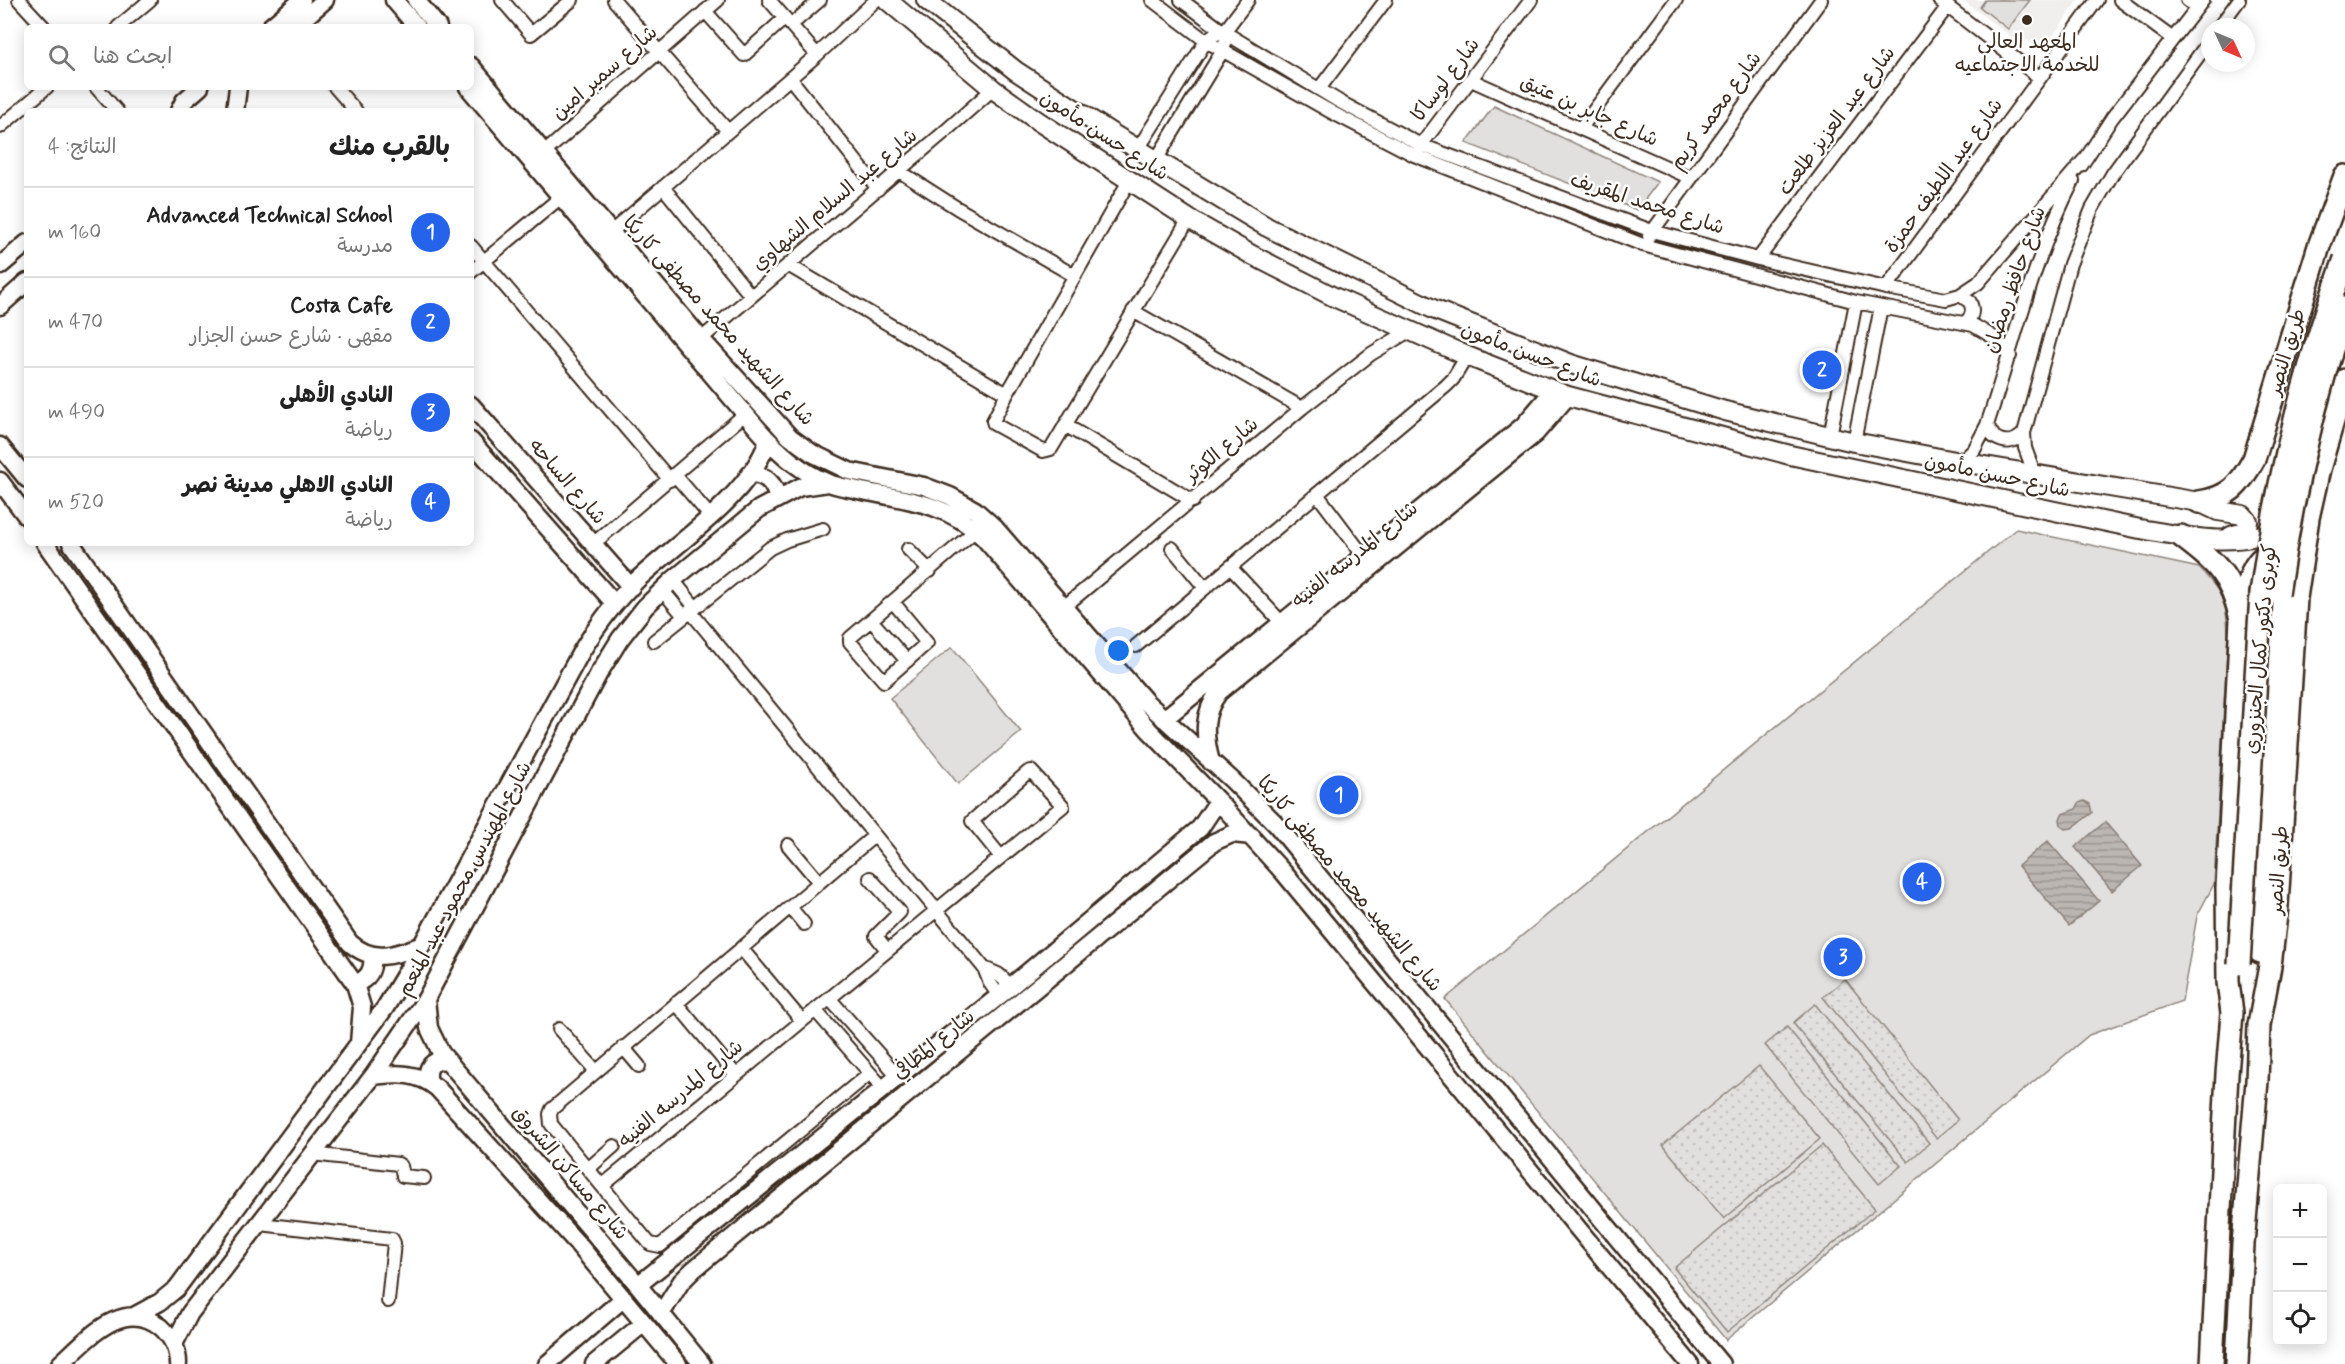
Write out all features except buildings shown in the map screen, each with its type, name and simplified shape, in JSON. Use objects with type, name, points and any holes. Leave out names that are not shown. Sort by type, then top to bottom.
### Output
[{"type":"highway","name":"طريق النصر","points":[[2199,502],[2215,500],[2229,493],[2240,481],[2257,451],[2319,246],[2345,176]]},
{"type":"highway","points":[[2319,246],[2345,208]]},
{"type":"highway","name":"كوبرى دكتور كمال الجنزوري","points":[[2259,1025],[2249,965],[2261,593],[2267,550],[2294,422],[2317,338],[2345,258]]},
{"type":"highway","name":"كوبرى دكتور كمال الجنزوري","points":[[2232,1013],[2249,965],[2278,594],[2300,468],[2321,384],[2345,308]]},
{"type":"highway","name":"طريق النصر","points":[[2236,1364],[2259,1025],[2275,926],[2296,598],[2310,509],[2345,380]]},
{"type":"highway","points":[[2257,451],[2319,469]]},
{"type":"highway","points":[[2181,536],[2214,562],[2227,578],[2236,598],[2241,619]]},
{"type":"highway","points":[[2212,1364],[2232,1013],[2228,982],[2227,888],[2241,619],[2250,577],[2260,560],[2272,551],[2280,550],[2302,559]]},
{"type":"main road","name":"شارع حسن مأمون","points":[[887,0],[993,89],[1189,219],[1252,255],[1334,297],[1467,356],[1561,394],[1790,456],[2181,536],[2242,539],[2266,534],[2289,524],[2310,509]]},
{"type":"main road","name":"شارع حسن مأمون","points":[[926,0],[1016,71],[1156,160],[1267,227],[1432,309],[1571,364],[1705,406],[1854,442],[2199,502],[2218,511],[2240,514],[2248,521],[2243,534],[2217,538]]},
{"type":"main road","points":[[1189,219],[1197,221],[1205,218],[1211,212],[1213,204],[1206,190]]},
{"type":"main road","points":[[1252,255],[1245,242],[1247,234],[1259,226],[1267,227]]},
{"type":"street","points":[[19,0],[41,24]]},
{"type":"street","points":[[122,24],[150,0]]},
{"type":"street","points":[[274,24],[302,0]]},
{"type":"street","points":[[297,24],[325,0]]},
{"type":"street","points":[[394,0],[414,24]]},
{"type":"street","points":[[416,0],[436,24]]},
{"type":"street","points":[[502,0],[531,34],[572,0]]},
{"type":"street","points":[[614,0],[728,131]]},
{"type":"street","name":"شارع سمير امين","points":[[544,153],[718,0]]},
{"type":"street","points":[[769,0],[817,55]]},
{"type":"street","points":[[705,11],[744,55],[820,0]]},
{"type":"street","points":[[611,232],[817,55],[876,0]]},
{"type":"street","name":"شارع محمد المقريف","points":[[1152,0],[1206,41],[1333,113],[1642,244],[1856,302],[1964,323],[1991,334],[2010,356]]},
{"type":"street","name":"شارع محمد المقريف","points":[[1181,0],[1224,32],[1417,150],[1652,231],[1758,259],[1886,288],[1946,299],[1960,295]]},
{"type":"street","points":[[1138,149],[1206,41],[1213,35],[1224,32],[1248,0]]},
{"type":"street","points":[[1319,89],[1386,0]]},
{"type":"street","name":"شارع لوساكا","points":[[1417,150],[1531,0]]},
{"type":"street","points":[[1581,128],[1676,0]]},
{"type":"street","name":"شارع محمد كريم","points":[[1642,244],[1821,0]]},
{"type":"street","name":"شارع عبد اللطيف حمزة","points":[[1886,288],[2097,0]]},
{"type":"street","points":[[2120,0],[2173,39]]},
{"type":"street","points":[[2226,18],[2239,0]]},
{"type":"street","name":"شارع حافظ رمضان","points":[[1961,462],[1974,450],[1987,425],[2048,236],[2084,160],[2112,118],[2173,39],[2196,2]]},
{"type":"street","points":[[1944,3],[2040,78]]},
{"type":"street","name":"شارع عبد العزيز طلعت","points":[[1758,259],[1944,3]]},
{"type":"street","points":[[1156,160],[1223,50],[1226,41],[1224,32]]},
{"type":"street","points":[[2035,475],[2025,448],[2024,433],[2070,264],[2092,209],[2113,172],[2201,52]]},
{"type":"street","name":"شارع الشهيد محمد مصطفى كاريكا","points":[[474,70],[701,339],[780,428],[801,446],[824,460],[849,471],[924,486],[963,502],[994,527],[1065,606],[1129,683],[1164,719],[1254,802],[1294,845],[1716,1362]]},
{"type":"street","points":[[790,78],[878,189]]},
{"type":"street","name":"شارع جابر بن عتيق","points":[[1471,80],[1691,178]]},
{"type":"street","name":"شارع عبد السلام الشهاوي","points":[[701,339],[993,89]]},
{"type":"street","points":[[0,127],[43,90]]},
{"type":"street","points":[[99,90],[114,108]]},
{"type":"street","points":[[180,108],[184,101],[197,90]]},
{"type":"street","points":[[235,108],[238,90]]},
{"type":"street","points":[[338,90],[353,108]]},
{"type":"street","name":"شارع الشهيد محمد مصطفى كاريكا","points":[[471,90],[768,441],[797,465],[828,483],[934,506],[953,514],[976,530],[1046,607],[1085,657],[1149,730],[1252,836],[1689,1364]]},
{"type":"street","points":[[1964,323],[1970,318],[1972,310],[1970,302],[1960,295],[1978,284],[2084,160]]},
{"type":"street","points":[[899,171],[957,208],[1075,276]]},
{"type":"street","points":[[1129,181],[1007,394],[993,423],[1043,451],[1051,449],[1189,219]]},
{"type":"street","points":[[663,187],[751,296]]},
{"type":"street","points":[[474,270],[561,197]]},
{"type":"street","points":[[0,266],[24,246]]},
{"type":"street","points":[[474,250],[672,478],[710,516]]},
{"type":"street","points":[[788,265],[1007,394]]},
{"type":"street","points":[[0,306],[24,285]]},
{"type":"street","points":[[1830,436],[1856,302]]},
{"type":"street","points":[[1854,442],[1881,307]]},
{"type":"street","points":[[1133,311],[1302,408]]},
{"type":"street","name":"شارع الكوثر","points":[[1065,606],[1302,408],[1371,354],[1409,331]]},
{"type":"street","points":[[1136,646],[1446,386],[1467,356]]},
{"type":"street","name":"شارع المدرسه الفنيه","points":[[1164,719],[1561,394]]},
{"type":"street","name":"شارع المدرسه الفنيه","points":[[1211,762],[1205,735],[1207,716],[1219,692],[1536,433],[1561,394]]},
{"type":"street","name":"شارع الساحه","points":[[474,408],[631,587]]},
{"type":"street","points":[[593,544],[745,414]]},
{"type":"street","points":[[1065,425],[1193,501]]},
{"type":"street","points":[[1987,425],[1994,437],[2006,442],[2019,438],[2024,433]]},
{"type":"street","name":"شارع المهندس محمود عبد المنعم","points":[[60,1364],[109,1322],[134,1317],[160,1302],[177,1288],[385,1008],[422,945],[581,652],[615,604],[631,587],[741,488],[752,474],[768,441]]},
{"type":"street","points":[[474,444],[615,604]]},
{"type":"street","points":[[0,446],[24,475]]},
{"type":"street","points":[[752,474],[768,480],[777,498]]},
{"type":"street","points":[[0,481],[24,513]]},
{"type":"street","name":"شارع المهندس محمود عبد المنعم","points":[[174,1344],[190,1313],[373,1076],[426,999],[599,673],[632,623],[668,585],[759,509],[800,487],[828,483]]},
{"type":"street","points":[[1317,494],[1363,555]]},
{"type":"street","points":[[654,641],[770,548],[804,533],[823,529]]},
{"type":"street","points":[[892,602],[927,643],[884,681],[849,640],[892,602],[930,571],[976,530]]},
{"type":"street","points":[[47,546],[355,984],[362,1007],[358,1047]]},
{"type":"street","points":[[73,546],[350,943],[372,956],[395,956],[422,945]]},
{"type":"street","points":[[1172,548],[1205,588]]},
{"type":"street","points":[[908,549],[930,571]]},
{"type":"street","points":[[1230,567],[1282,623]]},
{"type":"street","points":[[601,588],[612,584],[618,572]]},
{"type":"street","points":[[668,585],[984,968],[995,972],[1005,991]]},
{"type":"street","points":[[872,620],[907,661]]},
{"type":"street","points":[[1189,698],[1194,707],[1207,716]]},
{"type":"street","name":"شارع المدرسه الفنيه","points":[[602,1186],[1063,806],[1034,772],[1028,772],[972,821],[1001,856]]},
{"type":"street","name":"شارع المطافي","points":[[638,1285],[1005,991],[1206,822],[1218,801]]},
{"type":"street","points":[[1192,834],[1203,839],[1205,849]]},
{"type":"street","name":"شارع المطافي","points":[[661,1314],[681,1282],[693,1270],[1205,849],[1226,836],[1239,834],[1252,836]]},
{"type":"street","points":[[870,1073],[660,1246],[650,1244],[550,1124],[550,1114],[555,1105],[874,836]]},
{"type":"street","points":[[788,844],[819,882]]},
{"type":"street","points":[[870,878],[900,912],[876,936],[887,950]]},
{"type":"street","points":[[790,907],[804,924]]},
{"type":"street","points":[[741,948],[802,1020]]},
{"type":"street","points":[[355,984],[364,980],[370,973],[373,965],[372,956]]},
{"type":"street","points":[[829,998],[898,1076]]},
{"type":"street","name":"شارع مساكن الشروق","points":[[426,999],[429,1028],[436,1045],[447,1061],[638,1285],[702,1364]]},
{"type":"street","points":[[676,1003],[736,1075]]},
{"type":"street","points":[[815,1010],[883,1088]]},
{"type":"street","points":[[559,1029],[596,1071]]},
{"type":"street","points":[[624,1047],[639,1066]]},
{"type":"street","points":[[373,1076],[403,1074],[429,1081],[428,1070],[431,1065],[435,1061],[447,1061]]},
{"type":"street","name":"شارع مساكن الشروق","points":[[429,1081],[453,1105],[624,1298],[678,1364]]},
{"type":"street","points":[[588,1168],[614,1146]]},
{"type":"street","points":[[312,1154],[399,1164],[403,1176],[424,1178]]},
{"type":"street","points":[[260,1224],[392,1239],[394,1243],[388,1301]]},
{"type":"street","points":[[667,1262],[670,1275],[681,1282]]},
{"type":"street","points":[[547,1364],[624,1298]]},
{"type":"street","points":[[134,1317],[158,1324],[170,1336],[178,1364]]},
{"type":"street","points":[[594,1364],[644,1323]]},
{"type":"street","points":[[595,1324],[609,1329],[614,1338],[613,1348]]},
{"type":"shaded area","name":"المعهد العالي للخدمة الاجتماعيه","points":[[1962,0],[2079,0],[2042,51],[2027,40],[2022,45]]},
{"type":"shaded area","points":[[1985,0],[2030,0],[2008,29],[1980,7]]},
{"type":"shaded area","points":[[1494,106],[1658,182],[1637,210],[1466,143]]},
{"type":"shaded area","points":[[2016,529],[2199,568],[2222,598],[2228,634],[2214,884],[2197,916],[2182,1001],[2089,1035],[1726,1340],[1445,999]]},
{"type":"shaded area","points":[[952,647],[1021,732],[958,784],[890,698]]},
{"type":"shaded area","points":[[2084,801],[2090,804],[2092,813],[2072,828],[2066,829],[2061,825],[2062,814],[2076,809],[2079,803]]},
{"type":"shaded area","points":[[2105,822],[2142,866],[2112,891],[2075,847]]},
{"type":"shaded area","points":[[2048,841],[2099,901],[2069,926],[2018,866]]},
{"type":"shaded area","points":[[1845,979],[1958,1120],[1936,1138],[1823,997]]},
{"type":"shaded area","points":[[1815,1004],[1929,1143],[1908,1162],[1793,1023]]},
{"type":"shaded area","points":[[1787,1027],[1901,1166],[1879,1184],[1765,1045]]},
{"type":"shaded area","points":[[1759,1066],[1820,1139],[1724,1219],[1663,1145]]},
{"type":"shaded area","points":[[1822,1145],[1875,1209],[1727,1332],[1674,1268]]},
{"type":"place","name":"المعهد العالي للخدمة الاجتماعيه","points":[[2027,20]]},
{"type":"place","name":"Costa Cafe","points":[[1822,370]]},
{"type":"place","name":"Advanced Technical School","points":[[1339,795]]},
{"type":"place","name":"النادي الاهلي مدينة نصر","points":[[1922,882]]},
{"type":"place","name":"النادي الأهلى","points":[[1843,957]]}]
